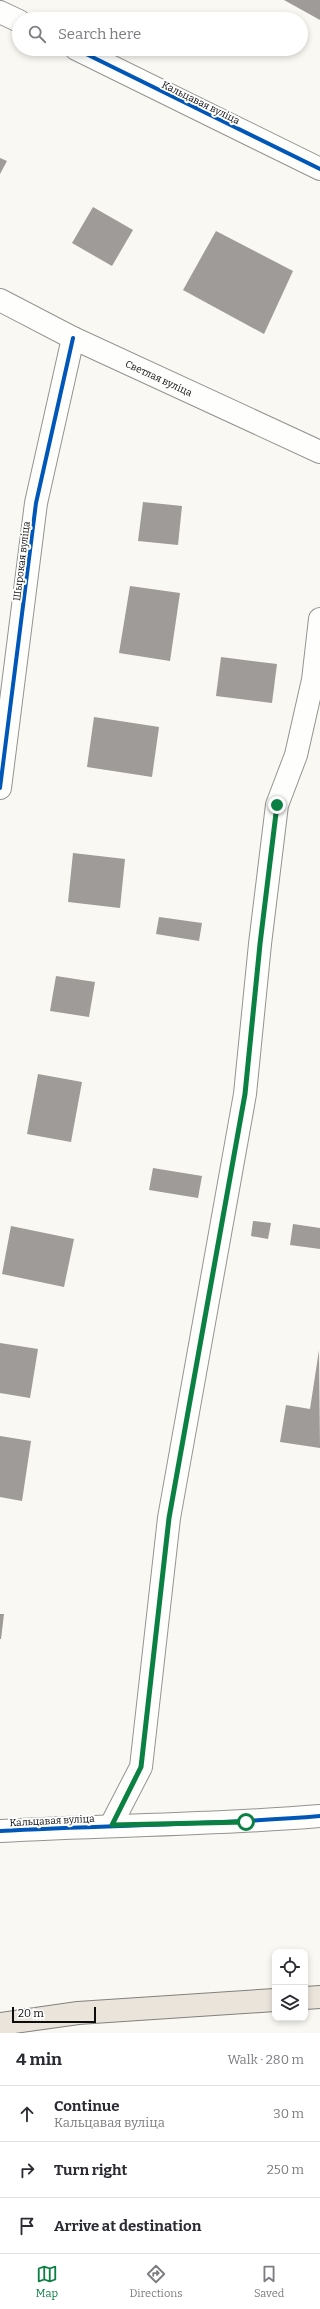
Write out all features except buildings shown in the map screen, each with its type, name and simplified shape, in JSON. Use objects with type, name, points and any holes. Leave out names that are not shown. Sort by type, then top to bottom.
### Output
[{"type":"main road","points":[[308,1998],[320,1997]]},
{"type":"main road","points":[[0,2024],[78,2013],[272,2000]]},
{"type":"street","points":[[0,12],[12,18]]},
{"type":"street","name":"Кальцавая вуліца","points":[[90,56],[320,169]]},
{"type":"street","name":"Светлая вуліца","points":[[0,300],[73,338],[320,452]]},
{"type":"street","name":"Шырокая вуліца","points":[[0,788],[36,503],[73,338]]},
{"type":"street","points":[[112,1825],[141,1767],[169,1518],[245,1094],[260,944],[277,805],[296,755],[312,688],[320,619]]},
{"type":"street","name":"Кальцавая вуліца","points":[[0,1830],[112,1825],[246,1822],[320,1816]]},
{"type":"cycle path","points":[[90,56],[320,169]]},
{"type":"cycle path","points":[[0,788],[36,503],[73,338]]},
{"type":"cycle path","points":[[0,1831],[240,1821],[320,1816]]},
{"type":"route","points":[[246,1822],[112,1825],[141,1767],[169,1518],[245,1094],[260,944],[277,805]]}]
